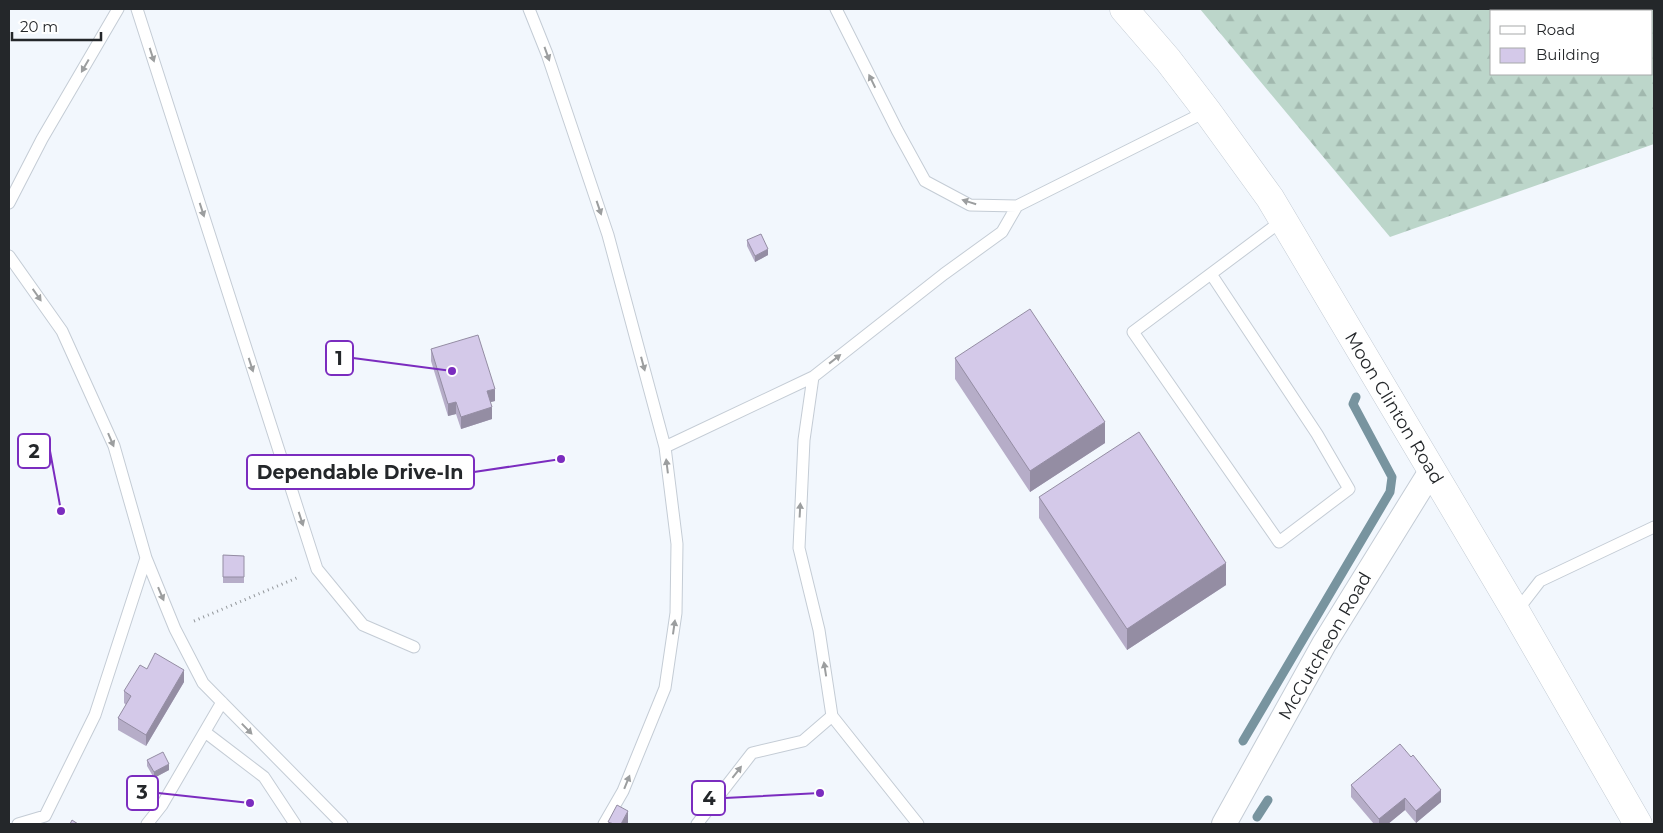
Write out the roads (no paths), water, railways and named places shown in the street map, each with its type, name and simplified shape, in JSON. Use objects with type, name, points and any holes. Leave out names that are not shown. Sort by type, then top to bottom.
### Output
[{"type":"street","name":"Moon Clinton Road","points":[[1124,9],[1168,60],[1270,198],[1516,612],[1638,824]]},
{"type":"street","name":"McCutcheon Road","points":[[1224,824],[1324,644],[1431,471]]},
{"type":"lane","points":[[9,203],[47,131],[118,9]]},
{"type":"lane","points":[[137,9],[317,569],[362,624],[414,647]]},
{"type":"lane","points":[[529,9],[547,54],[608,235],[665,447],[677,544],[676,613],[666,688],[623,792],[604,824]]},
{"type":"lane","points":[[836,9],[925,181],[970,205],[1017,206],[1207,111]]},
{"type":"lane","points":[[665,447],[812,377],[944,274],[1002,232],[1017,206]]},
{"type":"lane","points":[[1211,274],[1317,434],[1349,489],[1279,542],[1133,332],[1283,220]]},
{"type":"lane","points":[[9,256],[62,331],[114,446],[146,558],[175,629],[203,683],[342,824]]},
{"type":"lane","points":[[812,377],[804,440],[799,548],[819,630],[832,716],[918,824]]},
{"type":"lane","points":[[1516,612],[1540,581],[1654,527]]},
{"type":"lane","points":[[18,824],[45,816],[96,716],[146,558]]},
{"type":"lane","points":[[147,824],[162,805],[222,702]]},
{"type":"lane","points":[[697,824],[752,753],[803,741],[832,716]]},
{"type":"lane","points":[[205,732],[264,777],[295,824]]},
{"type":"waterway","points":[[1243,741],[1390,492],[1392,477],[1353,404],[1356,397]]},
{"type":"waterway","points":[[1257,817],[1268,800]]},
{"type":"place","name":"1","points":[[452,371]]},
{"type":"place","name":"Dependable Drive-In","points":[[561,459]]},
{"type":"place","name":"2","points":[[61,511]]},
{"type":"place","name":"4","points":[[820,793]]},
{"type":"place","name":"3","points":[[250,803]]}]
